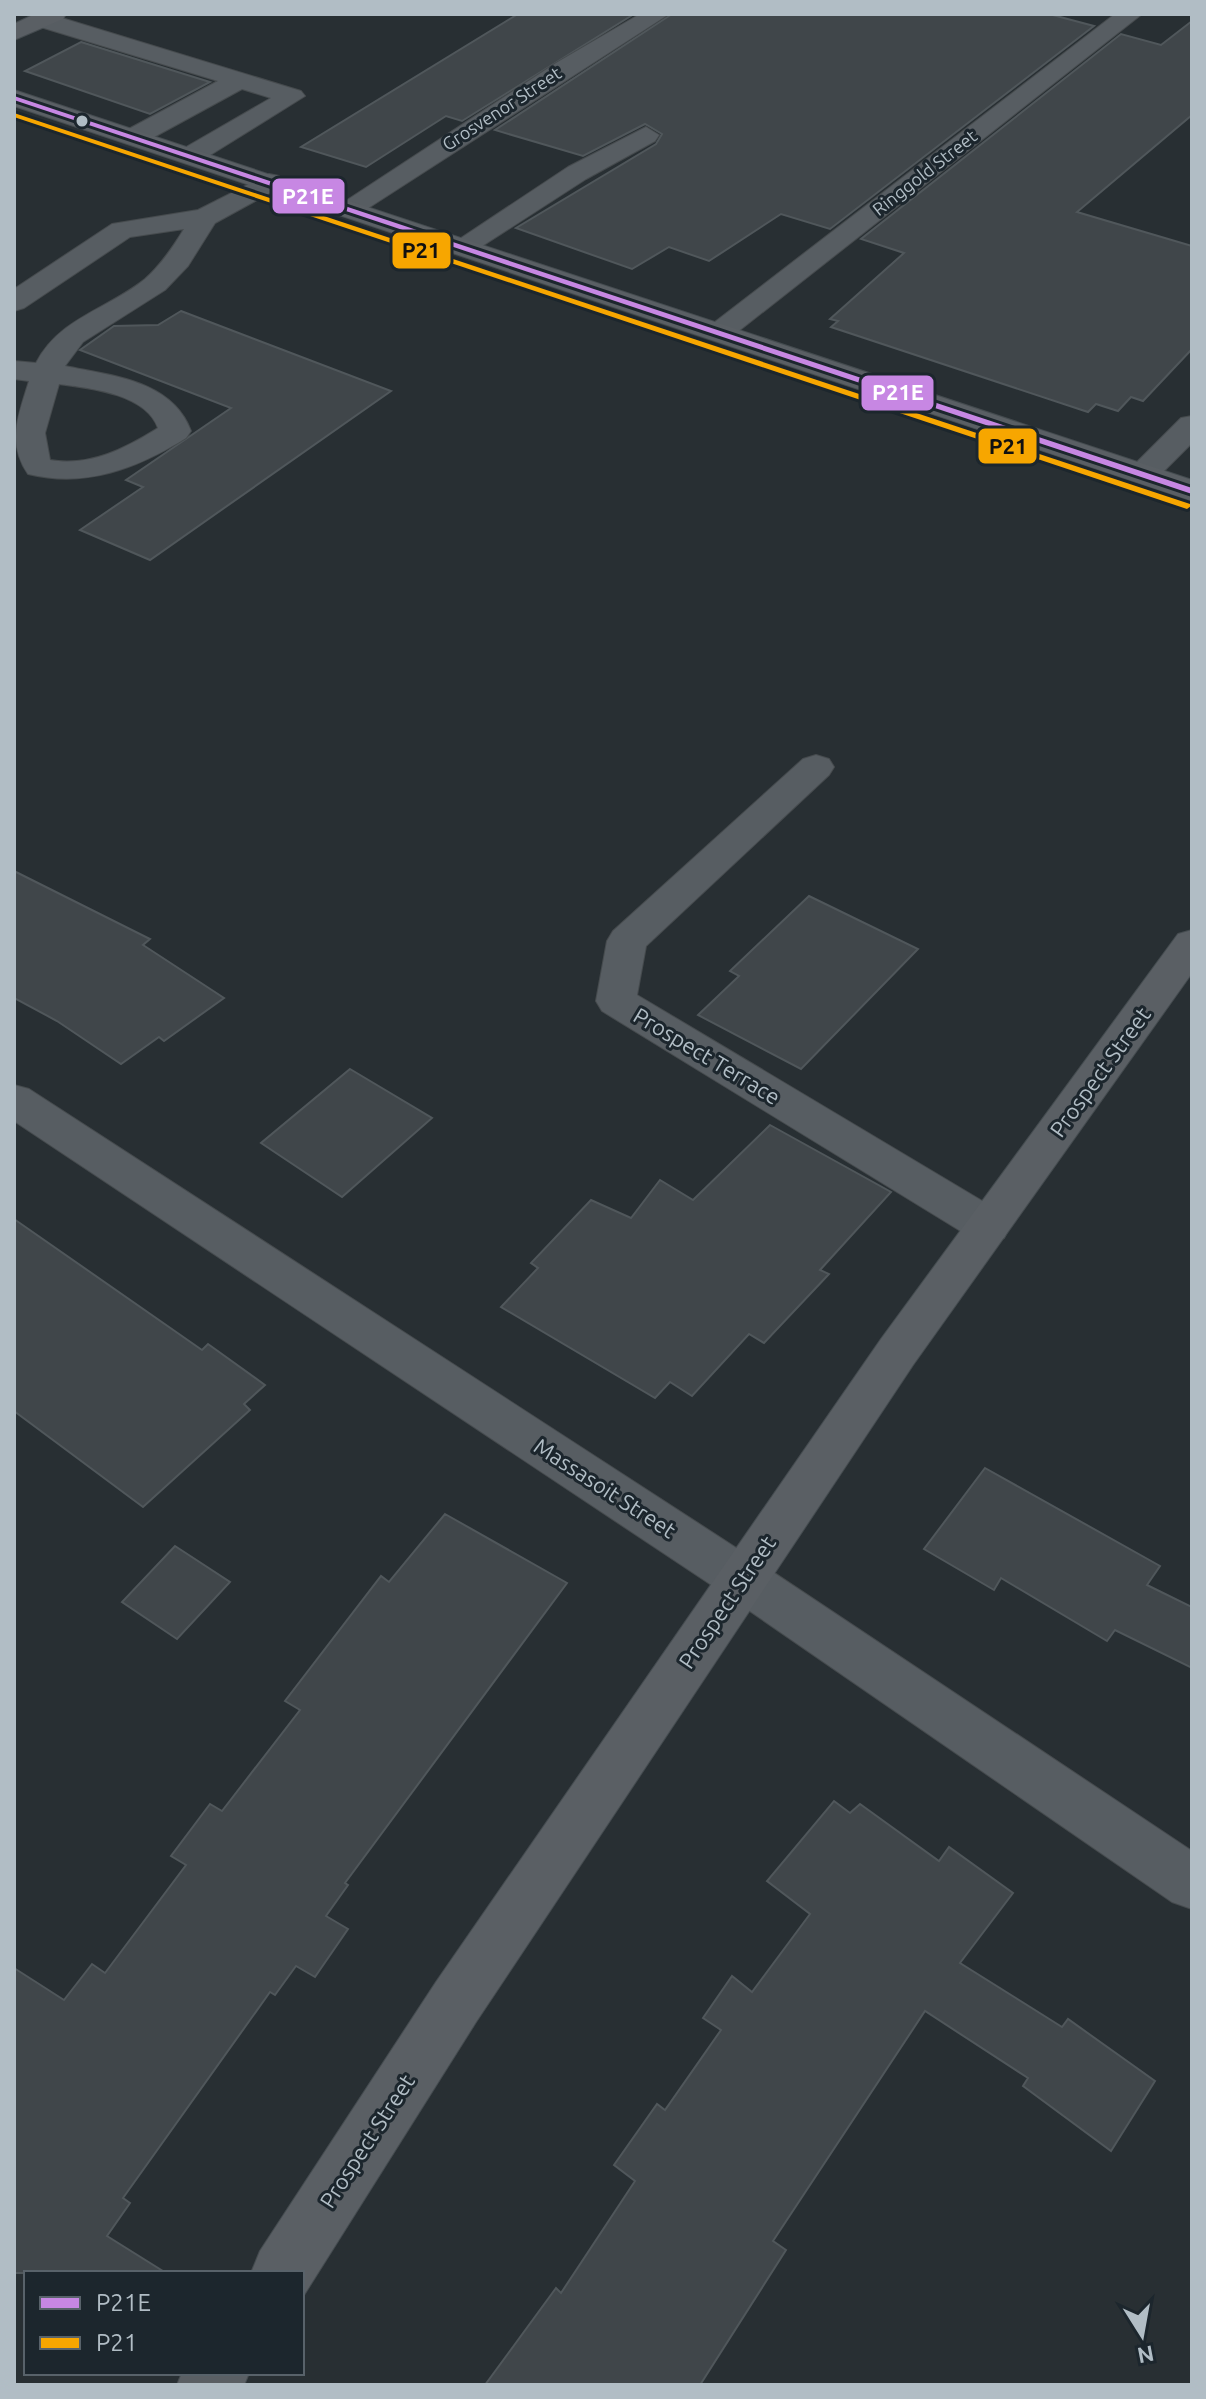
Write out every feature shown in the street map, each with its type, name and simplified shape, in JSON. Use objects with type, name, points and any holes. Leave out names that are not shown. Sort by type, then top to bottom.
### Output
[{"type":"main road","points":[[14,33],[49,17]]},
{"type":"main road","points":[[14,98],[721,331],[1192,491]]},
{"type":"main road","name":"Prospect Street","points":[[283,2271],[456,2002],[897,1352],[1192,944]]},
{"type":"street","name":"Grosvenor Street","points":[[349,208],[565,68],[657,14]]},
{"type":"street","name":"Ringgold Street","points":[[721,331],[1130,14]]},
{"type":"street","points":[[49,17],[292,96],[190,156]]},
{"type":"street","points":[[134,137],[241,79]]},
{"type":"street","points":[[463,246],[577,173],[646,135]]},
{"type":"street","points":[[14,302],[98,243],[122,230],[205,217],[269,182]]},
{"type":"street","points":[[14,370],[48,373],[121,389],[158,403],[173,418],[175,431],[145,450],[108,465],[59,473],[39,467],[30,453],[28,435],[48,373],[60,349],[80,332],[120,310],[167,273],[205,217]]},
{"type":"street","points":[[1143,474],[1192,425]]},
{"type":"street","name":"Prospect Terrace","points":[[816,767],[627,941],[616,1001],[988,1226]]},
{"type":"street","name":"Massasoit Street","points":[[14,1100],[743,1579],[1192,1883]]},
{"type":"building","points":[[518,14],[634,14],[462,121],[446,116],[366,167],[301,147]]},
{"type":"building","points":[[672,14],[1049,14],[1094,26],[830,229],[781,214],[709,261],[669,247],[632,269],[516,228],[656,144],[662,134],[645,124],[583,156],[495,130]]},
{"type":"building","points":[[1192,21],[1192,115],[1077,212],[1192,246],[1192,349],[1143,401],[1131,397],[1118,411],[1096,404],[1088,412],[831,327],[838,321],[830,319],[904,253],[861,239],[1121,34],[1161,45]]},
{"type":"building","points":[[81,42],[210,82],[150,114],[25,71]]},
{"type":"building","points":[[181,311],[391,391],[150,560],[80,530],[143,487],[126,480],[231,408],[80,350],[114,326],[158,325]]},
{"type":"building","points":[[14,871],[150,939],[143,945],[224,998],[164,1041],[159,1037],[121,1064],[57,1021],[14,998]]},
{"type":"building","points":[[809,896],[918,949],[801,1069],[698,1015],[739,976],[730,971]]},
{"type":"building","points":[[350,1069],[432,1118],[342,1197],[261,1143]]},
{"type":"building","points":[[770,1125],[891,1192],[820,1270],[829,1274],[764,1343],[749,1334],[692,1396],[670,1382],[655,1398],[501,1307],[538,1268],[531,1263],[591,1200],[631,1218],[660,1180],[693,1200]]},
{"type":"building","points":[[14,1219],[202,1350],[208,1344],[265,1385],[244,1404],[250,1410],[143,1507],[14,1411]]},
{"type":"building","points":[[985,1468],[1160,1566],[1147,1585],[1192,1607],[1192,1668],[1115,1630],[1107,1641],[1001,1578],[994,1590],[924,1549]]},
{"type":"building","points":[[445,1514],[567,1583],[345,1883],[348,1885],[326,1916],[348,1929],[315,1977],[296,1966],[275,1995],[270,1992],[123,2198],[130,2203],[107,2236],[163,2271],[14,2273],[14,1968],[64,2000],[92,1964],[105,1973],[186,1865],[171,1856],[210,1804],[222,1811],[300,1710],[285,1701],[381,1576],[389,1582]]},
{"type":"building","points":[[175,1546],[230,1582],[177,1639],[122,1602]]},
{"type":"building","points":[[834,1801],[850,1813],[860,1804],[939,1861],[949,1847],[1013,1893],[960,1963],[1062,2027],[1068,2019],[1155,2081],[1111,2151],[1023,2086],[1028,2078],[925,2011],[773,2241],[786,2250],[700,2385],[485,2385],[556,2288],[561,2293],[635,2181],[614,2165],[657,2104],[665,2110],[721,2030],[703,2018],[732,1976],[752,1992],[810,1914],[767,1881]]},
{"type":"transit line","name":"P21E","points":[[14,98],[1192,491]]},
{"type":"transit line","name":"P21","points":[[14,115],[1187,506]]}]
